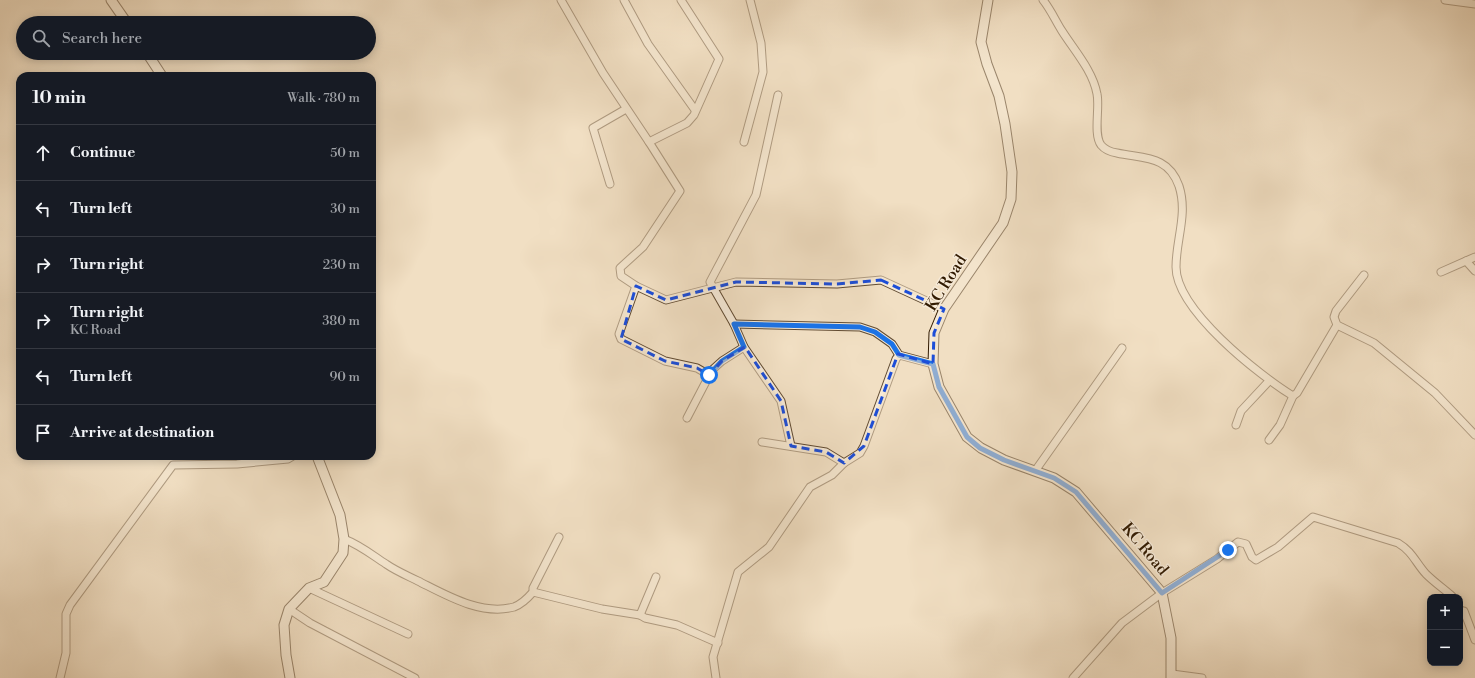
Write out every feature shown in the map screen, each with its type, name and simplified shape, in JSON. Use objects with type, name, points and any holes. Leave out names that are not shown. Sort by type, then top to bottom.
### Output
[{"type":"main road","points":[[112,0],[122,16]]},
{"type":"main road","name":"KC Road","points":[[988,0],[981,42],[987,64],[999,96],[1005,124],[1012,172],[1011,199],[1003,223],[944,309],[934,333],[933,364],[939,387],[967,437],[980,448],[1004,460],[1054,478],[1076,492],[1162,593],[1171,638],[1172,676]]},
{"type":"main road","points":[[152,60],[159,72]]},
{"type":"main road","points":[[290,678],[286,656],[284,626],[289,609],[309,588],[324,582],[343,553],[344,539],[340,515],[319,460]]},
{"type":"street","points":[[561,0],[603,73],[680,191],[643,247],[620,268],[621,276],[636,286],[666,300],[736,282],[836,284],[881,280],[944,309]]},
{"type":"street","points":[[624,0],[648,44],[695,110]]},
{"type":"street","points":[[649,142],[687,122],[694,114],[719,59],[681,0]]},
{"type":"street","points":[[744,142],[763,72],[761,43],[750,0]]},
{"type":"street","points":[[1043,0],[1050,9],[1060,30],[1094,83],[1098,95],[1098,130],[1101,144],[1110,152],[1156,160],[1166,165],[1172,172],[1179,187],[1183,215],[1176,269],[1185,295],[1212,332],[1269,381],[1293,396]]},
{"type":"street","points":[[1445,0],[1475,4]]},
{"type":"street","points":[[778,95],[756,195],[710,282],[712,288],[734,324],[744,347],[780,401],[791,446]]},
{"type":"street","points":[[610,184],[594,128],[626,109]]},
{"type":"street","points":[[1441,272],[1475,257]]},
{"type":"street","points":[[1466,261],[1475,271]]},
{"type":"street","points":[[1364,274],[1336,311],[1334,317],[1337,325],[1374,343],[1435,393],[1475,434]]},
{"type":"street","points":[[636,286],[619,334],[620,338],[665,362],[697,368],[709,375]]},
{"type":"street","points":[[734,324],[860,327],[875,332],[892,344],[899,355],[933,364]]},
{"type":"street","points":[[1269,440],[1280,425],[1293,396],[1297,393],[1337,325]]},
{"type":"street","points":[[687,418],[709,375],[722,361],[744,347]]},
{"type":"street","points":[[1035,471],[1122,348]]},
{"type":"street","points":[[716,678],[713,658],[738,572],[769,547],[810,487],[832,475],[844,463],[860,453],[864,446],[896,359],[899,355]]},
{"type":"street","points":[[1236,425],[1242,412],[1269,381]]},
{"type":"street","points":[[762,442],[826,452],[844,463]]},
{"type":"street","points":[[60,678],[66,653],[66,614],[70,605],[173,465],[237,464],[288,460]]},
{"type":"street","points":[[1073,678],[1122,623],[1162,593],[1217,559],[1238,542],[1246,544],[1252,557],[1256,560],[1278,547],[1313,518],[1398,543],[1405,547],[1416,558],[1425,573],[1450,594]]},
{"type":"street","points":[[344,539],[357,544],[386,565],[449,596],[471,605],[493,608],[512,607],[523,603],[533,592],[533,588],[558,537]]},
{"type":"street","points":[[640,615],[656,577]]},
{"type":"street","points":[[309,588],[408,634]]},
{"type":"street","points":[[533,592],[602,609],[640,615],[644,618],[677,625],[718,643]]},
{"type":"street","points":[[289,609],[310,623],[415,678]]},
{"type":"street","points":[[1463,614],[1464,611],[1475,640]]},
{"type":"street","points":[[1172,676],[1202,678]]},
{"type":"highlighted area","points":[[881,280],[944,309],[934,333],[933,364],[898,354],[864,446],[844,463],[826,452],[791,446],[781,401],[745,347],[722,361],[709,375],[697,368],[665,361],[621,339],[636,286],[666,300],[736,282],[837,284]]},
{"type":"route","points":[[709,375],[712,370],[722,361],[744,347],[734,324],[860,327],[875,332],[892,344],[899,355],[933,364],[939,387],[967,437],[980,448],[1004,460],[1054,478],[1076,492],[1162,593],[1217,559],[1228,550]]}]
